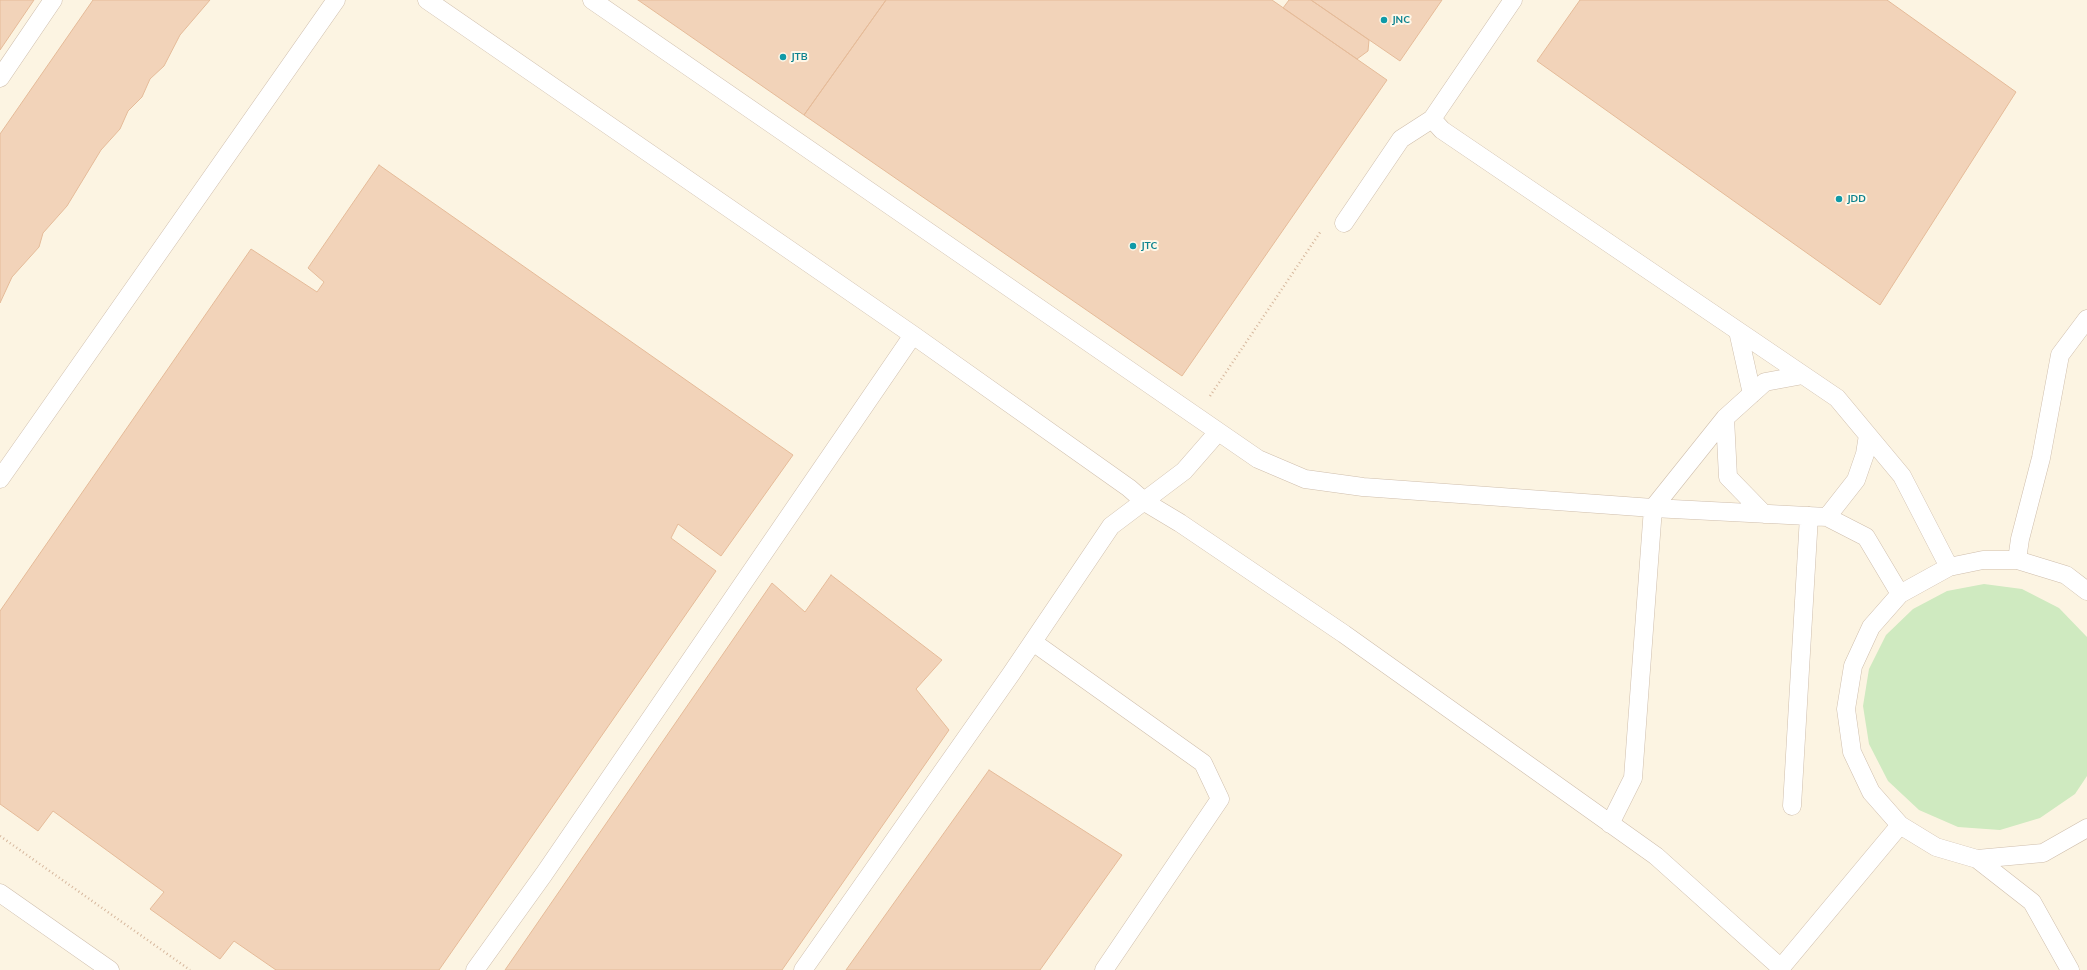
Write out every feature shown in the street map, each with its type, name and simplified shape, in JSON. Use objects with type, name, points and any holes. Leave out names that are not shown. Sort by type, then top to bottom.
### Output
[{"type":"lane","points":[[0,78],[54,0]]},
{"type":"lane","points":[[0,479],[336,0]]},
{"type":"lane","points":[[426,0],[913,335],[1129,488],[1144,502],[1180,523],[1337,630],[1656,856],[1780,969],[1900,824]]},
{"type":"lane","points":[[592,0],[1258,459],[1305,479],[1363,487],[1653,508],[1827,517],[1866,537],[1900,594]]},
{"type":"lane","points":[[1344,223],[1401,139],[1432,119],[1513,0]]},
{"type":"lane","points":[[1432,119],[1442,130],[1837,398],[1902,476],[1949,566]]},
{"type":"lane","points":[[2017,560],[2020,539],[2040,458],[2060,355],[2087,319]]},
{"type":"lane","points":[[1738,332],[1752,394]]},
{"type":"lane","points":[[475,970],[548,868],[913,335]]},
{"type":"lane","points":[[1610,824],[1633,778],[1653,508],[1725,418],[1765,382],[1803,375]]},
{"type":"lane","points":[[1725,418],[1728,477],[1764,514]]},
{"type":"lane","points":[[803,970],[1033,642],[1111,526],[1184,471],[1218,432]]},
{"type":"lane","points":[[1827,517],[1856,480],[1865,454],[1868,435]]},
{"type":"lane","points":[[1792,806],[1809,516]]},
{"type":"lane","points":[[2087,591],[2066,575],[2017,560],[1983,560],[1949,566],[1900,594],[1871,627],[1853,666],[1846,709],[1852,752],[1871,792],[1900,824],[1936,847],[1977,859],[2043,853],[2087,828]]},
{"type":"lane","points":[[1033,642],[1203,763],[1220,800],[1104,970]]},
{"type":"lane","points":[[1977,859],[2032,902],[2070,970]]},
{"type":"lane","points":[[0,893],[110,970]]},
{"type":"path","points":[[1196,417],[1330,217],[1344,223]]},
{"type":"path","points":[[0,836],[190,970]]},
{"type":"green space","points":[[1984,584],[2022,589],[2059,608],[2087,637],[2087,776],[2075,794],[2040,818],[2000,830],[1958,827],[1919,810],[1888,781],[1869,744],[1863,706],[1869,669],[1886,635],[1913,609],[1947,591]]},
{"type":"building","points":[[0,0],[34,0],[0,50]]},
{"type":"building","points":[[93,0],[210,0],[180,35],[164,66],[150,79],[142,97],[128,111],[120,129],[101,150],[67,206],[43,233],[39,247],[12,277],[0,303],[0,134]]},
{"type":"building","name":"JTB","points":[[638,0],[886,0],[804,115]]},
{"type":"building","name":"JTC","points":[[886,0],[1272,0],[1387,80],[1182,376],[804,115]]},
{"type":"building","points":[[1289,0],[1311,0],[1369,40],[1368,51],[1357,59],[1283,8]]},
{"type":"building","name":"JNC","points":[[1311,0],[1442,0],[1400,61]]},
{"type":"building","name":"JDD","points":[[1580,0],[1887,0],[2016,92],[1880,305],[1537,61]]},
{"type":"building","points":[[379,165],[793,455],[721,556],[678,524],[671,538],[716,571],[439,970],[276,970],[234,941],[220,959],[150,909],[164,892],[53,811],[38,831],[0,804],[0,611],[251,249],[317,292],[324,282],[308,268]]},
{"type":"building","points":[[831,575],[942,660],[916,689],[949,730],[782,970],[505,970],[772,583],[805,612]]},
{"type":"building","points":[[989,770],[1122,855],[1040,970],[846,970]]},
{"type":"place","name":"JNC","points":[[1384,20]]},
{"type":"place","name":"JTB","points":[[783,57]]},
{"type":"place","name":"JDD","points":[[1839,199]]},
{"type":"place","name":"JTC","points":[[1133,246]]}]
